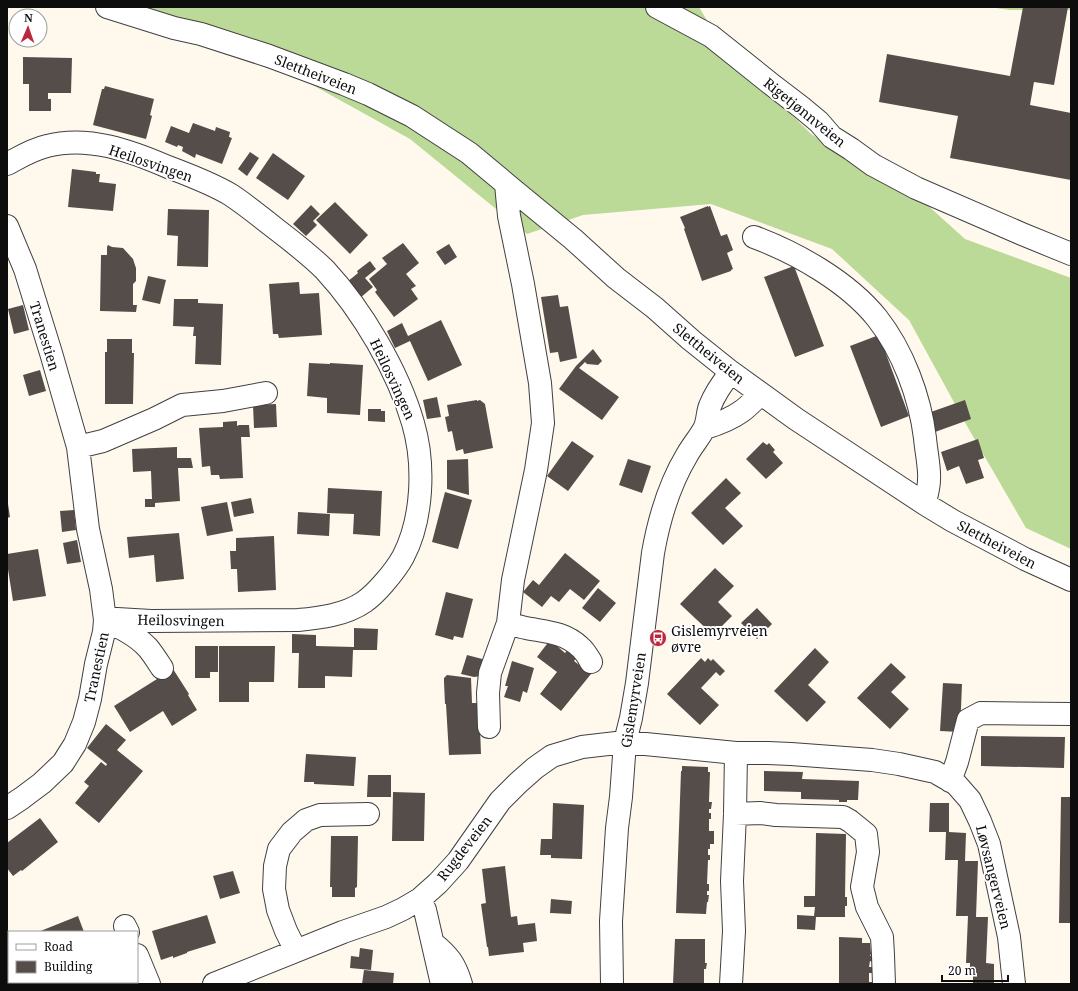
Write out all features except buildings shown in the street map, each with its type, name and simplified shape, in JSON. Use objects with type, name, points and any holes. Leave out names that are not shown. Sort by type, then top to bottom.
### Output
[{"type":"street","name":"Slettheiveien","points":[[107,7],[174,28],[201,34],[269,56],[368,94],[412,116],[469,153],[573,239],[616,278],[655,308],[691,340],[731,372],[796,419],[925,504],[1025,559],[1071,580]]},
{"type":"street","name":"Rigetjønnveien","points":[[656,7],[711,36],[819,122],[832,137],[873,164],[916,188],[1071,254]]},
{"type":"street","name":"Heilosvingen","points":[[7,164],[46,146],[65,142],[94,144],[125,151],[152,160],[208,183],[230,195],[256,213],[304,251],[325,270],[361,316],[379,345],[404,397],[413,423],[418,446],[420,493],[416,518],[410,539],[403,557],[392,574],[378,590],[363,603],[345,612],[298,620],[105,620]]},
{"type":"street","points":[[489,727],[488,693],[490,673],[508,623],[513,580],[536,470],[542,423],[540,384],[523,284],[509,216],[506,184]]},
{"type":"street","name":"Tranestien","points":[[7,226],[25,269],[78,447],[88,528],[101,589],[105,620],[104,632],[90,698],[84,722],[75,744],[63,763],[42,783],[7,808]]},
{"type":"street","points":[[754,238],[774,245],[811,264],[835,280],[854,295],[877,318],[892,341],[907,370],[924,427],[929,480],[925,504]]},
{"type":"street","name":"Gislemyrveien","points":[[612,984],[612,921],[617,828],[626,742],[637,683],[653,553],[657,532],[664,504],[674,481],[686,456],[705,428],[713,399],[731,372]]},
{"type":"street","points":[[78,447],[103,441],[182,405],[223,401],[266,393]]},
{"type":"street","points":[[705,428],[723,422],[743,411],[761,394]]},
{"type":"street","name":"Heilosvingen","points":[[105,620],[128,632],[148,648],[162,668]]},
{"type":"street","points":[[508,623],[524,628],[559,634],[571,640],[581,648],[591,662]]},
{"type":"street","points":[[950,781],[957,762],[968,720],[974,716],[981,713],[1071,714]]},
{"type":"street","name":"Løvsangerveien","points":[[626,742],[736,753],[768,752],[872,760],[935,772],[956,784],[970,800],[989,844],[1009,937],[1014,984]]},
{"type":"street","name":"Rugdeveien","points":[[214,984],[296,950],[386,917],[403,909],[420,899],[438,883],[458,861],[500,801],[535,768],[552,756],[582,747],[626,742]]},
{"type":"street","points":[[731,984],[734,931],[732,881],[736,814],[736,753]]},
{"type":"street","points":[[736,814],[760,813],[776,815],[843,816],[866,834],[868,852],[862,887],[867,906],[882,937],[884,984]]},
{"type":"street","points":[[296,950],[286,931],[278,910],[274,890],[275,866],[279,849],[292,832],[306,820],[320,815],[368,814]]},
{"type":"street","points":[[420,899],[425,910],[442,984]]},
{"type":"street","points":[[433,943],[453,963],[461,984]]},
{"type":"street","points":[[138,957],[149,984]]},
{"type":"green space","points":[[96,7],[699,7],[721,44],[811,134],[924,202],[965,239],[1071,278],[1071,549],[1026,528],[967,426],[909,320],[832,249],[711,204],[583,215],[527,234],[410,139],[300,78]]},
{"type":"green space","points":[[989,7],[1071,7],[1071,10],[1010,10]]},
{"type":"place","name":"Gislemyrveien øvre","points":[[658,638]]}]
